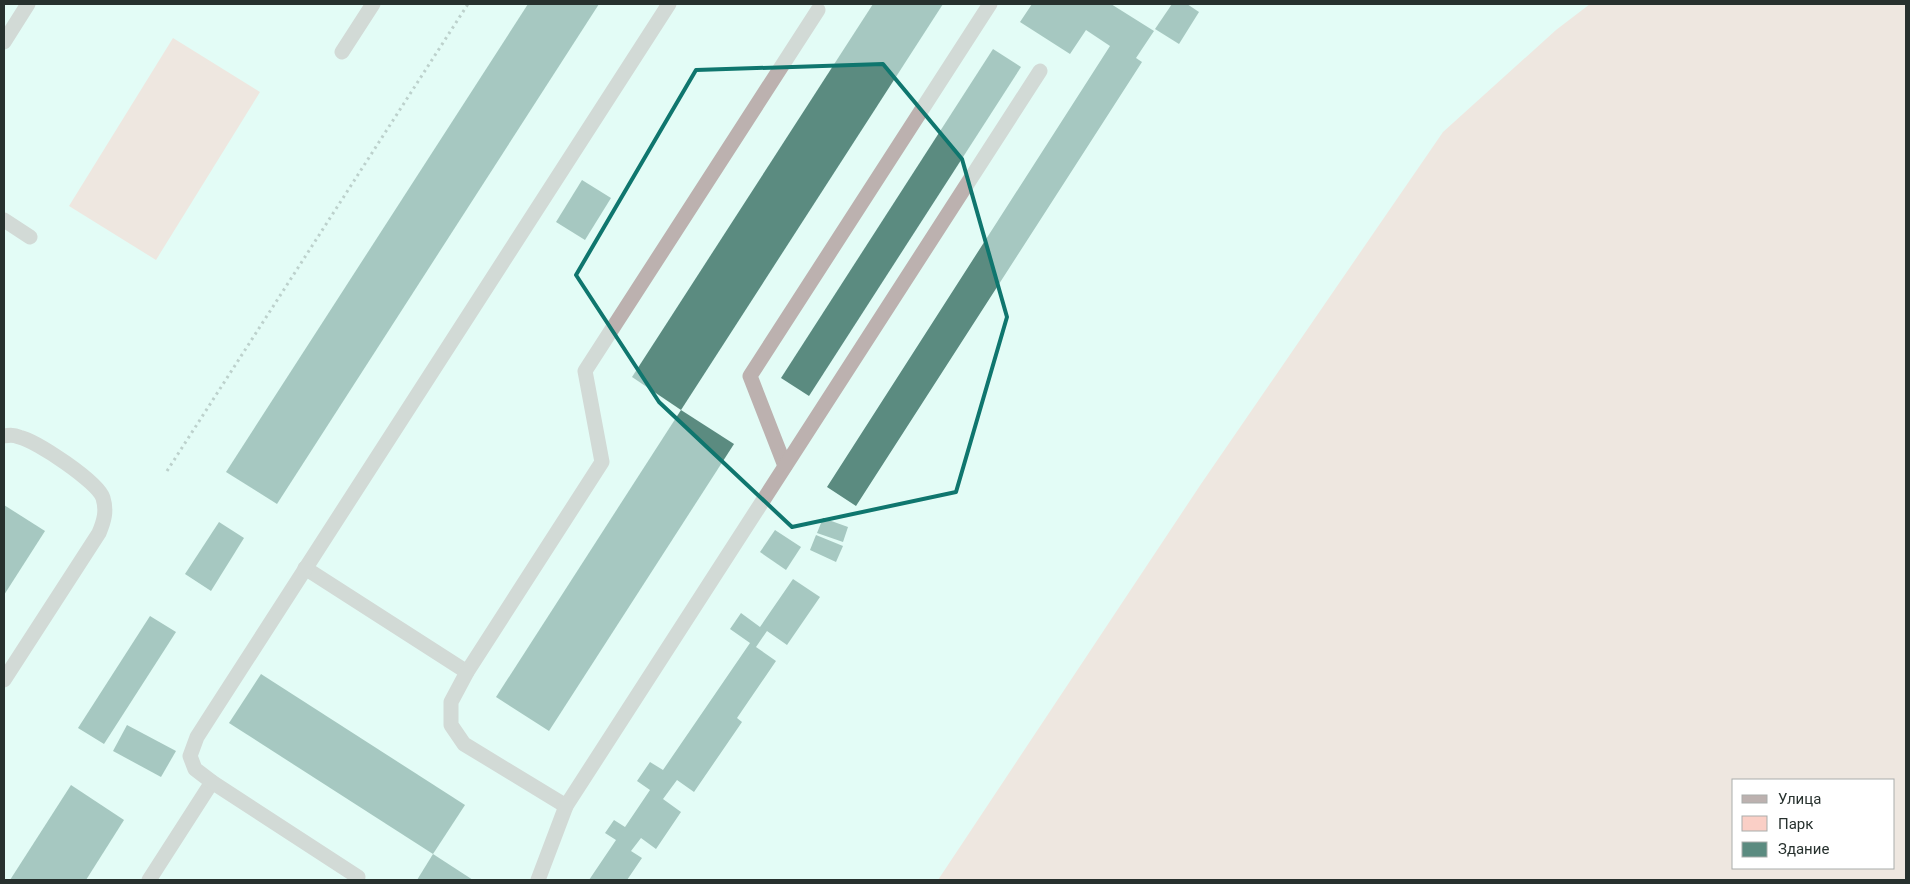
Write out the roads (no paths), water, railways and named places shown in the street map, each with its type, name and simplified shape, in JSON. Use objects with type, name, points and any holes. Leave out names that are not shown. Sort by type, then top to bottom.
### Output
[{"type":"lane","points":[[4,42],[28,4]]},
{"type":"lane","points":[[342,52],[373,4]]},
{"type":"lane","points":[[356,880],[358,877],[212,782],[195,769],[190,756],[197,737],[669,4]]},
{"type":"lane","points":[[785,466],[750,376],[990,4]]},
{"type":"lane","points":[[566,806],[464,744],[452,724],[451,702],[467,672],[602,462],[585,371],[816,6]]},
{"type":"lane","points":[[538,880],[566,806],[1040,71]]},
{"type":"lane","points":[[4,220],[30,237]]},
{"type":"lane","points":[[4,436],[19,436],[30,441],[88,478],[97,486],[103,497],[105,509],[104,521],[99,532],[4,680]]},
{"type":"lane","points":[[305,568],[467,672]]},
{"type":"lane","points":[[148,880],[212,782]]}]
